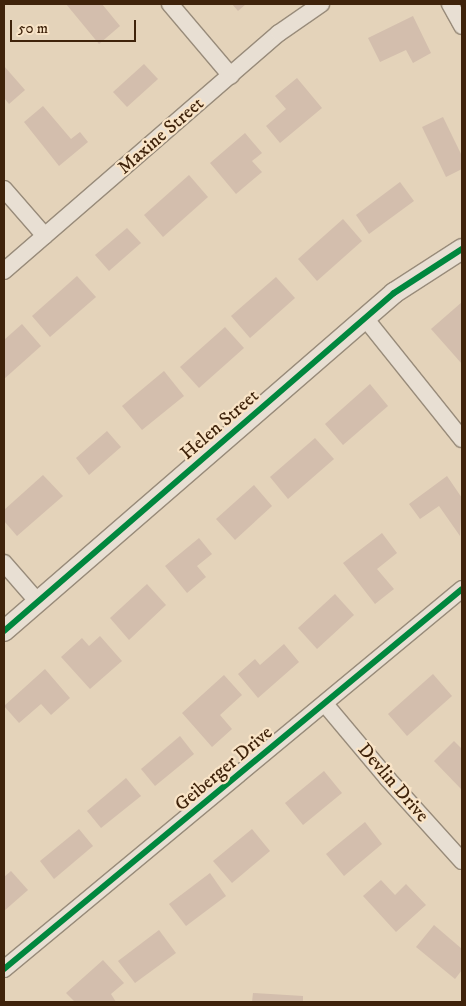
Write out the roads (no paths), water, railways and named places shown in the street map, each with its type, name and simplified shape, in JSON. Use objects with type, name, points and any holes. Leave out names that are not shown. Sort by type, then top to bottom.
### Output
[{"type":"street","points":[[170,4],[231,76]]},
{"type":"street","name":"Maxine Street","points":[[4,271],[280,33],[321,4]]},
{"type":"street","points":[[450,4],[462,26]]},
{"type":"street","points":[[4,189],[45,236]]},
{"type":"street","name":"Helen Street","points":[[4,631],[365,318],[424,272],[462,248]]},
{"type":"street","points":[[365,318],[462,439]]},
{"type":"street","points":[[4,563],[38,602]]},
{"type":"street","name":"Geiberger Drive","points":[[4,969],[462,589]]},
{"type":"street","name":"Devlin Drive","points":[[325,704],[387,778],[462,861]]}]
